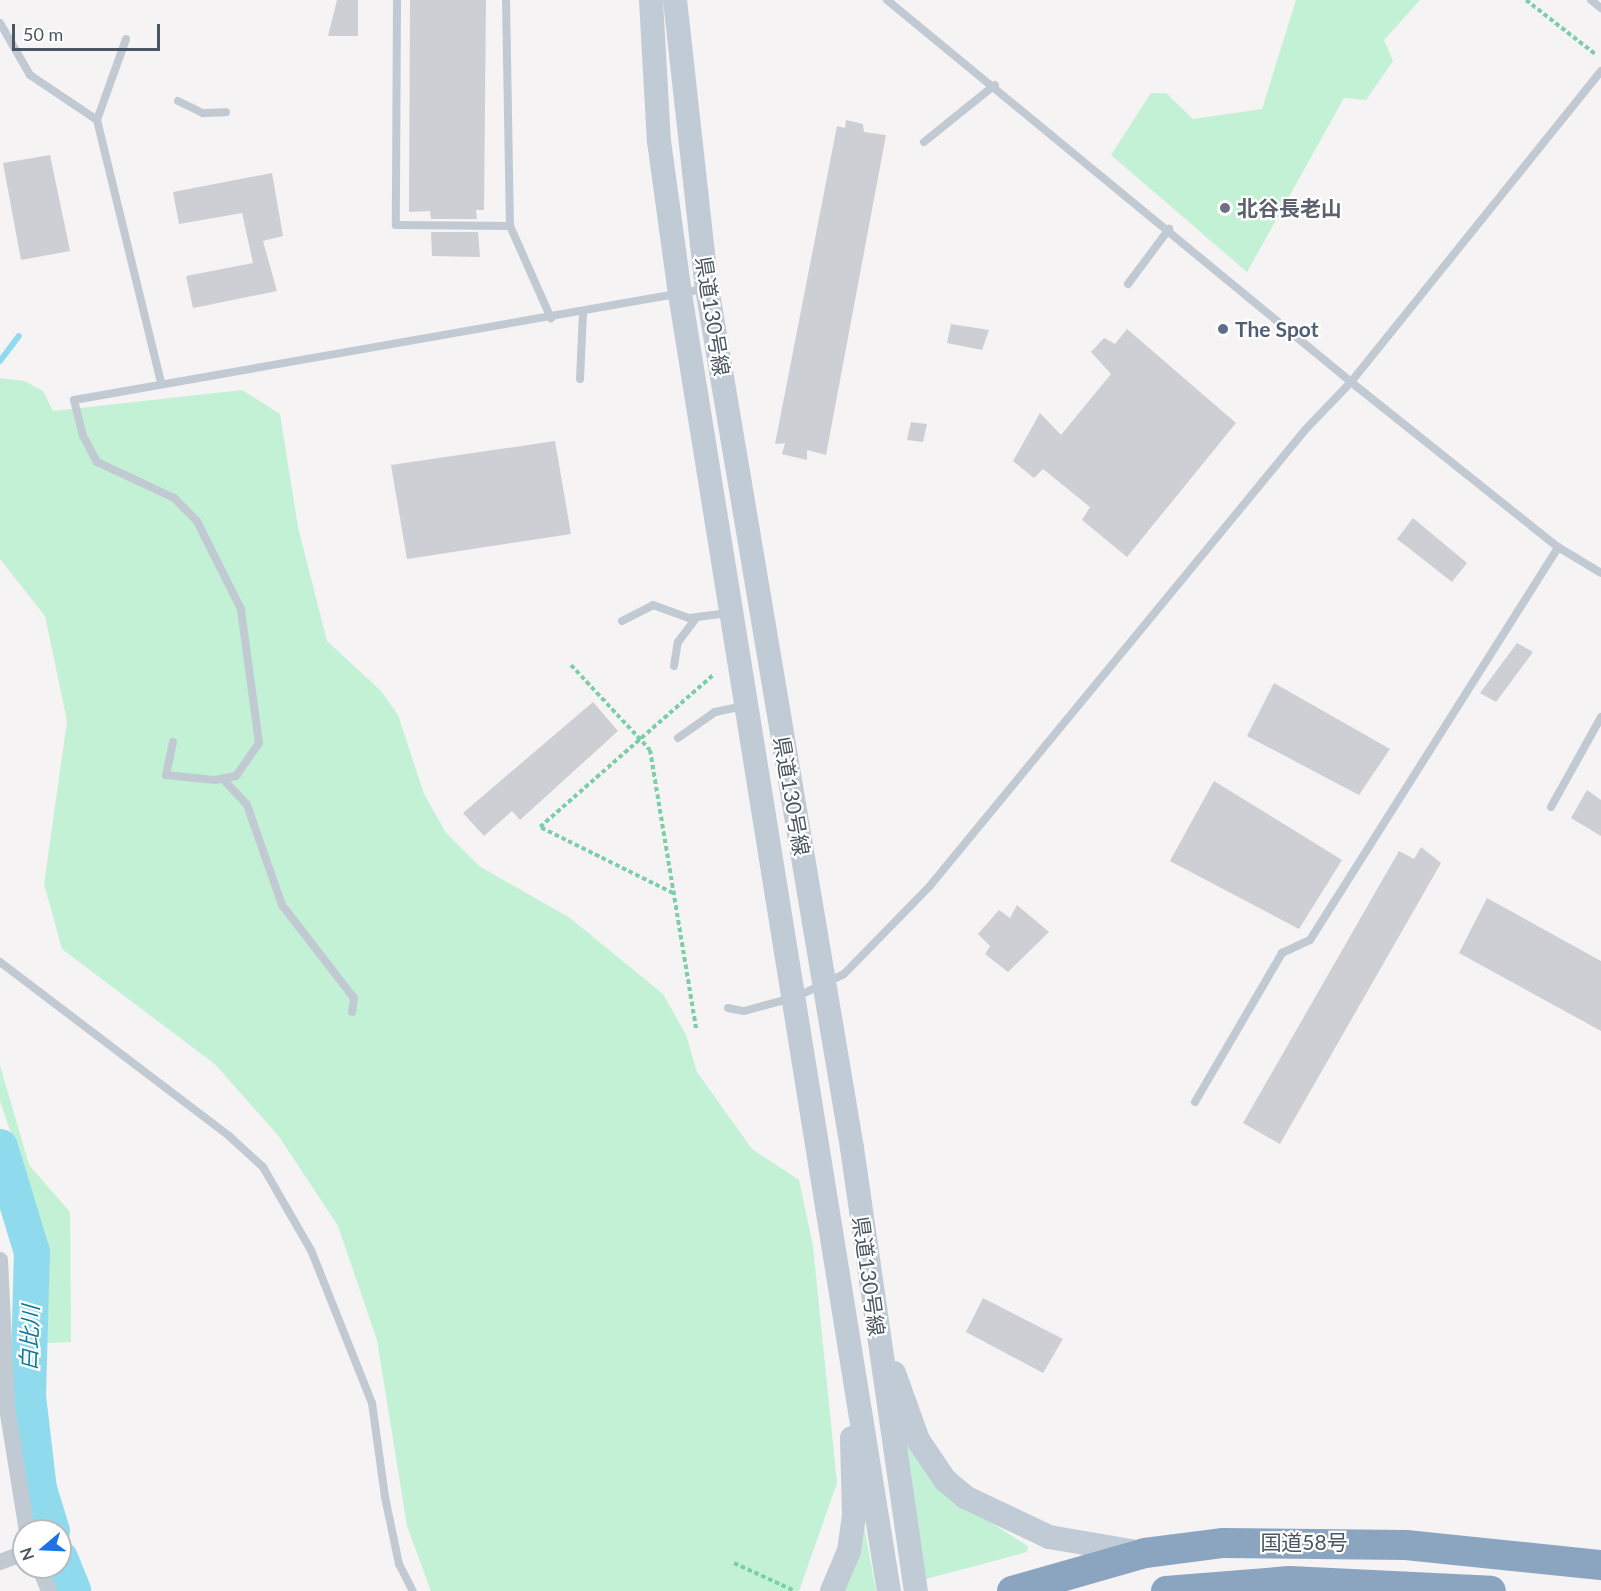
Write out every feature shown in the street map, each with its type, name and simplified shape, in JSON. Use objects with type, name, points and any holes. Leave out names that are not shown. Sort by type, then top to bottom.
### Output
[{"type":"highway","name":"国道58号","points":[[1012,1591],[1144,1553],[1223,1543],[1314,1541],[1518,1553],[1601,1565]]},
{"type":"highway","name":"国道58号","points":[[1166,1591],[1290,1581],[1491,1591]]},
{"type":"main road","name":"県道130号線","points":[[651,0],[659,141],[680,294],[796,996],[890,1591]]},
{"type":"main road","name":"県道130号線","points":[[675,0],[686,137],[707,288],[825,984],[916,1591]]},
{"type":"main road","points":[[832,1591],[849,1551],[854,1515],[840,1281]]},
{"type":"main road","points":[[870,1290],[906,1411],[945,1480],[994,1515],[1049,1537],[1144,1553]]},
{"type":"street","points":[[0,1260],[3,1408],[25,1519]]},
{"type":"lane","points":[[397,0],[396,225],[510,226]]},
{"type":"lane","points":[[506,0],[510,226],[550,318]]},
{"type":"lane","points":[[887,0],[995,85],[1351,382],[1558,547],[1601,573]]},
{"type":"lane","points":[[1591,0],[1601,8]]},
{"type":"lane","points":[[0,23],[30,75],[97,120]]},
{"type":"lane","points":[[126,39],[97,120],[161,383]]},
{"type":"lane","points":[[729,1008],[744,1011],[796,996],[844,974],[929,887],[1305,430],[1351,382],[1601,71]]},
{"type":"lane","points":[[924,142],[995,85]]},
{"type":"lane","points":[[178,101],[203,113],[226,112]]},
{"type":"lane","points":[[1128,284],[1168,229]]},
{"type":"lane","points":[[173,742],[166,775],[223,778],[248,766],[260,743],[241,609],[197,520],[174,498],[97,462],[83,436],[74,400],[161,383],[583,313],[707,288]]},
{"type":"lane","points":[[580,379],[583,313]]},
{"type":"lane","points":[[1195,1102],[1282,953],[1310,940],[1558,547]]},
{"type":"lane","points":[[622,621],[653,605],[696,618],[732,613]]},
{"type":"lane","points":[[674,666],[678,642],[696,618]]},
{"type":"lane","points":[[678,738],[715,712],[747,705]]},
{"type":"lane","points":[[1551,807],[1601,717]]},
{"type":"lane","points":[[223,778],[248,805],[282,905],[354,998],[352,1012]]},
{"type":"lane","points":[[0,962],[192,1106],[263,1167],[311,1250],[372,1403],[385,1497],[399,1564],[413,1591]]},
{"type":"path","points":[[1526,0],[1595,54]]},
{"type":"path","points":[[571,665],[650,750],[696,1029]]},
{"type":"path","points":[[673,893],[540,827],[641,741],[714,674]]},
{"type":"path","points":[[734,1563],[795,1591]]},
{"type":"green space","points":[[1296,0],[1420,0],[1384,40],[1393,61],[1366,100],[1344,98],[1247,272],[1111,155],[1151,93],[1166,93],[1193,119],[1262,109]]},
{"type":"green space","points":[[0,378],[24,381],[43,391],[53,411],[242,390],[280,414],[298,527],[327,641],[381,691],[398,715],[424,794],[446,833],[479,866],[570,918],[663,994],[686,1035],[697,1072],[752,1149],[799,1180],[813,1246],[837,1483],[799,1591],[431,1591],[407,1526],[377,1340],[338,1226],[280,1138],[216,1065],[62,949],[44,884],[67,721],[45,616],[0,559]]},
{"type":"green space","points":[[0,1065],[29,1165],[70,1212],[71,1342],[46,1343],[31,1192],[0,1101]]},
{"type":"green space","points":[[902,1436],[952,1498],[1028,1546],[1027,1552],[926,1579]]},
{"type":"green space","points":[[863,1520],[876,1591],[841,1591]]},
{"type":"building","points":[[337,0],[358,0],[358,36],[328,36]]},
{"type":"building","points":[[410,0],[486,0],[484,210],[476,210],[477,219],[431,219],[430,211],[409,212]]},
{"type":"building","points":[[846,120],[863,124],[864,132],[886,135],[826,455],[807,450],[807,460],[782,454],[785,443],[775,444],[837,126],[845,128]]},
{"type":"building","points":[[50,155],[70,251],[21,260],[3,163]]},
{"type":"building","points":[[272,173],[283,236],[263,241],[277,291],[193,308],[186,276],[253,263],[242,213],[179,224],[173,192]]},
{"type":"building","points":[[431,232],[478,232],[480,257],[432,256]]},
{"type":"building","points":[[951,324],[989,330],[982,350],[947,343]]},
{"type":"building","points":[[1127,329],[1236,423],[1127,557],[1082,520],[1090,507],[1043,469],[1034,478],[1013,461],[1040,413],[1061,435],[1111,374],[1091,352],[1104,338],[1115,344]]},
{"type":"building","points":[[911,422],[927,424],[923,442],[907,440]]},
{"type":"building","points":[[555,441],[571,534],[407,559],[391,465]]},
{"type":"building","points":[[1413,518],[1467,563],[1452,582],[1397,539]]},
{"type":"building","points":[[1517,643],[1533,652],[1496,702],[1480,693]]},
{"type":"building","points":[[1274,683],[1390,749],[1359,795],[1247,736]]},
{"type":"building","points":[[593,702],[618,731],[520,820],[512,811],[484,836],[463,813]]},
{"type":"building","points":[[1214,781],[1342,860],[1299,929],[1170,861]]},
{"type":"building","points":[[1587,790],[1601,800],[1601,836],[1571,818]]},
{"type":"building","points":[[1421,847],[1441,863],[1280,1144],[1243,1123],[1399,851],[1414,859]]},
{"type":"building","points":[[1487,898],[1601,961],[1601,1031],[1459,953]]},
{"type":"building","points":[[1017,905],[1049,932],[1008,972],[985,954],[990,946],[978,934],[999,910],[1010,918]]},
{"type":"building","points":[[983,1298],[1063,1339],[1043,1373],[966,1332]]},
{"type":"waterway","points":[[0,361],[19,336]]},
{"type":"waterway","name":"白比川","points":[[0,1147],[32,1252],[28,1396],[39,1489],[48,1519]]},
{"type":"waterway","name":"白比川","points":[[68,1579],[73,1591]]},
{"type":"place","name":"北谷長老山","points":[[1225,208]]},
{"type":"place","name":"The Spot","points":[[1223,329]]}]
